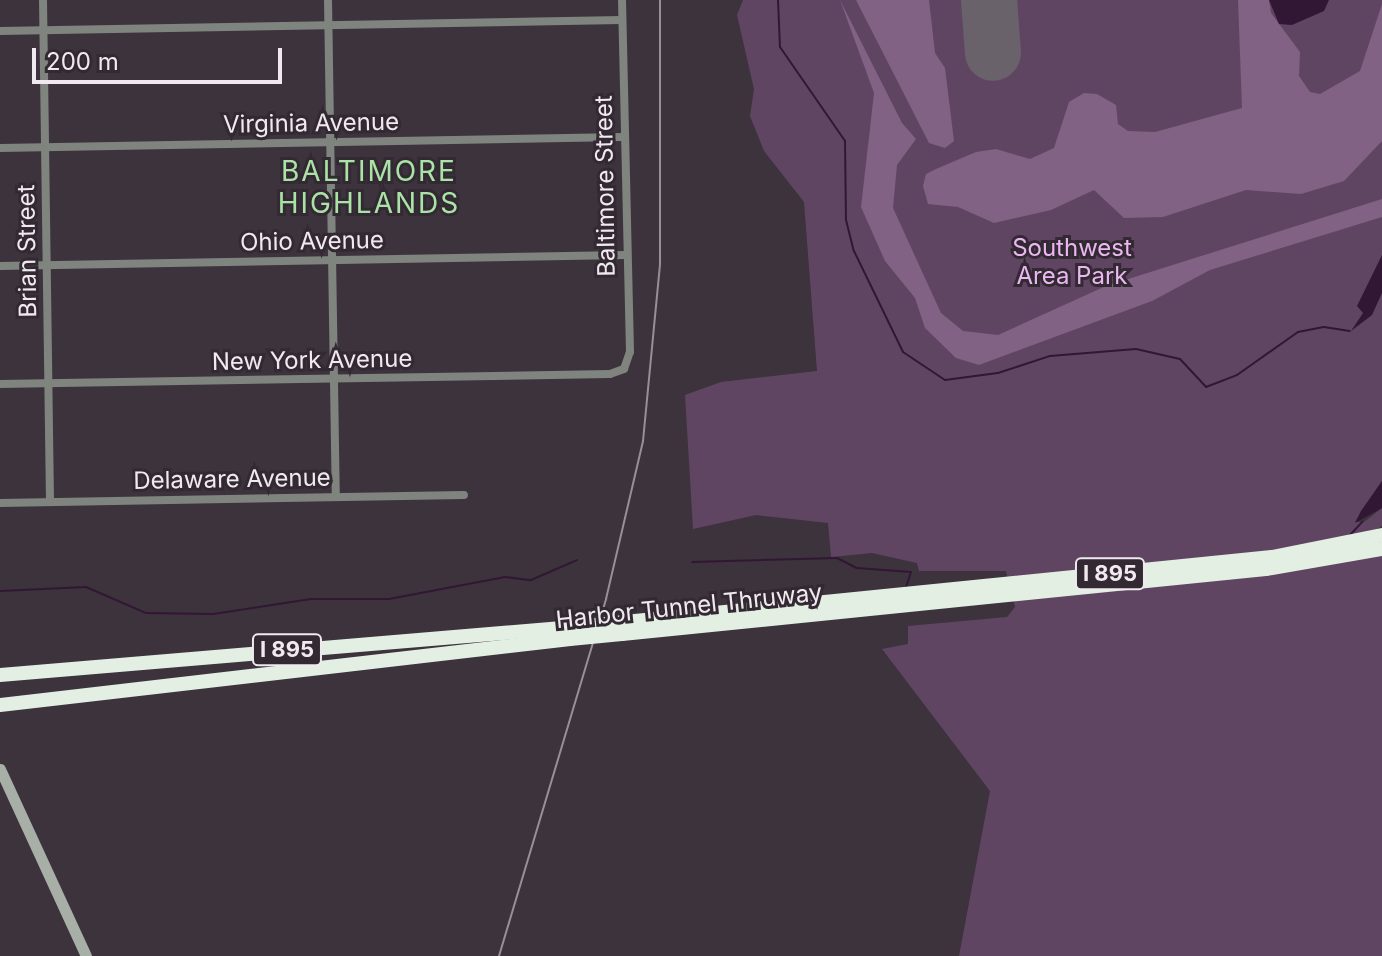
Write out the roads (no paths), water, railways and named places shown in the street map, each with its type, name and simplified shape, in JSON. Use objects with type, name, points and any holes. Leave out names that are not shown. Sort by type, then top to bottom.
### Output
[{"type":"highway","name":"Harbor Tunnel Thruway","points":[[838,607],[1272,557],[1382,535]]},
{"type":"highway","name":"Harbor Tunnel Thruway","points":[[0,675],[572,633],[1266,569],[1382,549]]},
{"type":"highway","name":"Harbor Tunnel Thruway","points":[[0,705],[572,633]]},
{"type":"main road","points":[[0,769],[86,956]]},
{"type":"street","name":"Brian Street","points":[[43,0],[50,502]]},
{"type":"street","points":[[328,0],[336,497]]},
{"type":"street","name":"Baltimore Street","points":[[622,0],[625,255],[630,352],[624,369]]},
{"type":"street","points":[[0,31],[622,20]]},
{"type":"street","name":"Virginia Avenue","points":[[0,148],[623,137]]},
{"type":"street","name":"Ohio Avenue","points":[[0,266],[625,255]]},
{"type":"street","name":"New York Avenue","points":[[0,384],[610,374],[624,369]]},
{"type":"street","name":"Delaware Avenue","points":[[0,503],[464,495]]},
{"type":"waterway","points":[[778,0],[780,47],[845,141],[846,220],[854,251],[903,352],[945,380],[998,373],[1050,356],[1136,349],[1180,359],[1206,387],[1237,375],[1298,332],[1324,327],[1350,331]]},
{"type":"waterway","points":[[1350,535],[1362,522]]},
{"type":"waterway","points":[[692,562],[837,558],[857,568],[911,572],[906,587]]},
{"type":"waterway","points":[[0,591],[86,587],[146,613],[213,614],[311,599],[389,599],[505,577],[531,580],[577,560]]},
{"type":"tram line","points":[[499,956],[606,599],[643,441],[660,263],[660,0]]},
{"type":"district","name":"BALTIMORE HIGHLANDS","points":[[369,187]]},
{"type":"park label","name":"Southwest Area Park","points":[[1072,262]]}]
